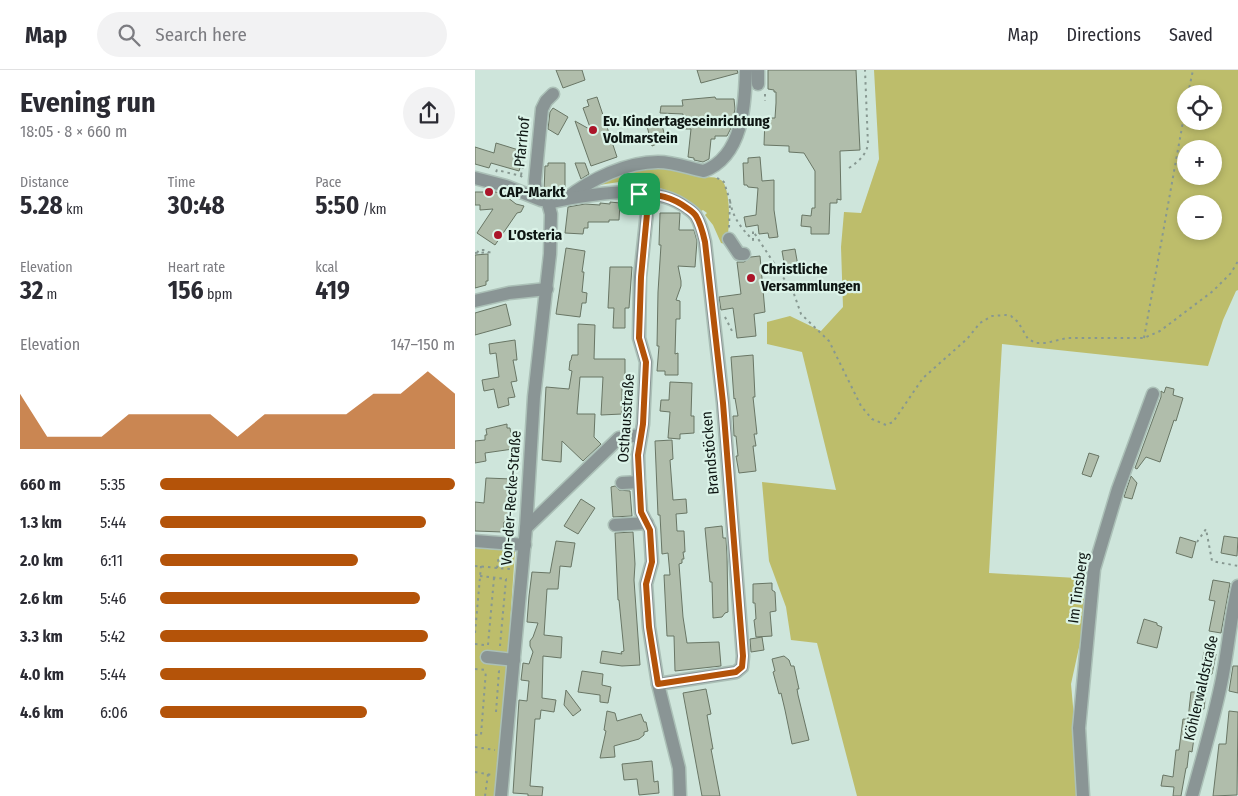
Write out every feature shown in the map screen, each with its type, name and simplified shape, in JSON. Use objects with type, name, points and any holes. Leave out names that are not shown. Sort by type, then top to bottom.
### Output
[{"type":"street","points":[[567,198],[581,187],[615,172],[646,163],[674,164],[704,171],[717,164],[730,148],[737,135],[744,113],[746,70]]},
{"type":"street","points":[[758,70],[758,84]]},
{"type":"street","name":"Pfarrhof","points":[[536,197],[535,181],[542,108],[553,94]]},
{"type":"street","points":[[475,178],[506,186],[548,203],[567,198],[625,192],[639,194]]},
{"type":"street","name":"Osthausstraße","points":[[639,194],[648,203],[641,277],[639,338],[646,362],[638,455],[641,512],[650,530],[652,562],[646,584],[649,627],[658,684],[679,768],[680,796]]},
{"type":"street","name":"Brandstöcken","points":[[639,194],[659,194],[670,198],[696,214],[705,242],[723,403],[743,656],[742,667],[736,672],[658,684]]},
{"type":"street","name":"Von-der-Recke-Straße","points":[[501,796],[525,545],[534,397],[547,288],[551,214],[548,203]]},
{"type":"street","points":[[729,239],[738,253],[744,254]]},
{"type":"street","points":[[475,302],[509,293],[547,288]]},
{"type":"street","name":"Im Tinsberg","points":[[1083,796],[1079,728],[1094,569],[1118,489],[1153,394]]},
{"type":"street","points":[[526,528],[619,438],[641,435]]},
{"type":"street","points":[[622,483],[639,482]]},
{"type":"street","points":[[615,525],[647,524]]},
{"type":"street","points":[[475,542],[525,545]]},
{"type":"street","name":"Köhlerwaldstraße","points":[[1192,796],[1221,686],[1238,586]]},
{"type":"street","points":[[487,657],[514,660]]},
{"type":"path","points":[[849,168],[861,160],[866,153],[868,145],[865,70]]},
{"type":"path","points":[[1190,85],[1193,70]]},
{"type":"path","points":[[1144,338],[1181,130]]},
{"type":"path","points":[[495,173],[497,170],[521,176],[525,181]]},
{"type":"path","points":[[704,171],[705,176],[714,177],[724,182],[732,211],[739,225],[753,240],[753,231],[794,294],[801,314],[829,340],[861,406],[872,419],[886,425],[893,422],[923,378],[967,339],[980,323],[992,316],[1011,316],[1018,322],[1028,339],[1036,343],[1046,343],[1067,338],[1144,338],[1160,331],[1213,291],[1231,273],[1238,261]]},
{"type":"path","points":[[729,239],[730,201]]},
{"type":"path","points":[[476,253],[494,252]]},
{"type":"path","points":[[1197,542],[1206,529],[1212,561],[1238,566]]},
{"type":"path","points":[[497,568],[499,555]]},
{"type":"path","points":[[475,566],[512,569]]},
{"type":"path","points":[[475,634],[481,566]]},
{"type":"path","points":[[475,669],[500,646],[506,579],[480,576]]},
{"type":"path","points":[[475,735],[481,735],[494,578]]},
{"type":"path","points":[[475,644],[499,671],[495,720]]},
{"type":"path","points":[[475,772],[488,774],[485,796]]},
{"type":"shaded area","points":[[874,70],[1238,70],[1238,290],[1223,320],[1208,366],[1002,344],[989,573],[1094,579],[1071,684],[1081,796],[857,796],[817,643],[791,640],[786,607],[769,561],[762,482],[836,490],[802,352],[767,344],[767,322],[790,316],[821,331],[843,307],[841,247],[844,212],[861,213],[879,159]]},
{"type":"shaded area","points":[[676,167],[695,176],[719,179],[724,184],[727,191],[729,211],[725,244],[721,243],[713,225],[705,215],[707,213],[703,210],[701,211],[682,197],[658,187],[657,181],[633,180],[599,185],[602,181],[635,169]]},
{"type":"shaded area","points":[[475,548],[515,551],[507,668],[495,796],[475,796]]},
{"type":"building","points":[[556,70],[582,70],[585,80],[563,88]]},
{"type":"building","points":[[697,70],[737,70],[738,73],[701,83]]},
{"type":"building","points":[[768,70],[856,70],[860,150],[840,151],[841,200],[837,199],[837,203],[830,203],[829,234],[811,234],[811,227],[801,226],[802,215],[811,216],[812,208],[815,208],[815,171],[804,153],[789,152],[789,146],[764,145],[765,118],[775,118],[776,103],[776,92],[768,89]]},
{"type":"building","name":"Ev. Kindertageseinrichtung Volmarstein","points":[[597,97],[617,157],[591,166],[575,121],[591,130],[583,108],[589,106],[587,100]]},
{"type":"building","points":[[715,97],[716,99],[734,99],[735,109],[733,118],[731,118],[731,128],[727,136],[715,136],[715,139],[711,139],[709,159],[703,162],[694,160],[694,158],[688,157],[691,129],[684,129],[683,114],[660,113],[661,106],[683,106],[682,100]]},
{"type":"building","points":[[553,108],[568,117],[558,135],[548,129],[550,112]]},
{"type":"building","points":[[660,118],[666,140],[652,146],[646,122]]},
{"type":"building","points":[[496,143],[525,152],[519,171],[491,163],[489,168],[475,164],[475,147],[494,153]]},
{"type":"building","points":[[760,157],[762,181],[774,180],[774,210],[778,237],[769,238],[768,233],[759,234],[758,225],[746,227],[744,217],[756,215],[758,188],[744,185],[743,163],[748,163],[748,158]]},
{"type":"building","points":[[548,163],[565,163],[565,189],[562,192],[547,195],[544,192],[545,166],[548,166]]},
{"type":"building","points":[[575,163],[585,163],[589,174],[581,179]]},
{"type":"building","points":[[475,192],[503,194],[516,204],[524,206],[495,245],[477,233],[493,209],[480,210],[480,205],[475,205]]},
{"type":"building","points":[[610,202],[620,203],[619,220],[588,222],[588,228],[584,228],[583,234],[565,233],[568,207],[585,204],[610,204]]},
{"type":"building","points":[[660,213],[680,213],[679,230],[694,230],[697,241],[695,267],[678,266],[681,286],[676,300],[680,301],[680,319],[676,319],[675,354],[678,353],[678,375],[665,375],[665,371],[657,371],[659,346],[657,346],[658,292],[661,245],[659,245]]},
{"type":"building","points":[[566,248],[585,251],[582,292],[587,293],[586,303],[582,303],[580,317],[556,314]]},
{"type":"building","points":[[795,249],[798,266],[785,268],[782,251]]},
{"type":"building","points":[[488,254],[488,281],[486,281],[486,285],[475,288],[475,255]]},
{"type":"building","name":"Christliche Versammlungen","points":[[760,256],[765,312],[754,314],[756,336],[737,338],[733,308],[721,310],[719,297],[741,294],[737,262],[744,262],[751,257]]},
{"type":"building","points":[[610,267],[632,267],[629,308],[625,308],[625,328],[613,328],[614,308],[608,308]]},
{"type":"building","points":[[506,304],[511,325],[475,335],[475,313]]},
{"type":"building","points":[[578,324],[595,325],[594,359],[625,359],[625,383],[622,383],[622,414],[601,415],[603,377],[580,377],[577,414],[595,414],[594,437],[601,444],[583,461],[562,441],[561,462],[542,460],[546,387],[569,389],[572,371],[569,370],[570,361],[572,355],[578,355]]},
{"type":"building","points":[[515,340],[517,360],[513,360],[517,381],[511,382],[515,397],[508,398],[509,405],[498,408],[494,389],[484,391],[482,380],[499,377],[496,353],[490,354],[489,344]]},
{"type":"building","points":[[753,355],[755,397],[753,397],[757,434],[754,434],[756,446],[753,446],[756,471],[739,473],[733,416],[738,416],[734,399],[731,357]]},
{"type":"building","points":[[670,382],[692,383],[691,416],[694,416],[694,433],[680,434],[680,439],[668,438],[670,412],[660,411],[661,400],[669,400]]},
{"type":"building","points":[[1166,387],[1174,389],[1173,395],[1183,398],[1176,421],[1174,420],[1160,462],[1146,457],[1137,469],[1135,468],[1161,397],[1161,391],[1164,393]]},
{"type":"building","points":[[507,424],[507,428],[510,428],[513,449],[485,453],[486,461],[475,463],[475,441],[485,440],[485,435],[487,435],[486,429]]},
{"type":"building","points":[[672,440],[673,459],[670,460],[673,500],[686,499],[687,513],[676,514],[677,531],[684,531],[684,559],[679,564],[687,643],[719,642],[721,666],[675,671],[674,636],[667,636],[664,575],[670,575],[668,553],[662,554],[660,515],[658,515],[655,441]]},
{"type":"building","points":[[1089,453],[1099,456],[1091,477],[1082,474]]},
{"type":"building","points":[[1131,476],[1137,483],[1132,499],[1124,497]]},
{"type":"building","points":[[486,478],[512,479],[510,522],[504,522],[503,532],[475,531],[475,502],[484,503]]},
{"type":"building","points":[[615,486],[619,490],[630,491],[632,516],[613,517],[611,487]]},
{"type":"building","points":[[581,499],[595,508],[578,534],[564,526]]},
{"type":"building","points":[[722,526],[723,538],[726,538],[728,612],[722,617],[713,618],[712,582],[710,582],[705,528]]},
{"type":"building","points":[[633,532],[634,580],[640,665],[622,666],[600,663],[602,651],[622,654],[621,652],[624,651],[618,600],[615,533]]},
{"type":"building","points":[[1224,536],[1238,538],[1237,556],[1221,553]]},
{"type":"building","points":[[1180,537],[1196,542],[1192,558],[1176,553]]},
{"type":"building","points":[[556,541],[575,543],[571,567],[560,566],[558,589],[547,589],[544,635],[562,637],[561,658],[543,656],[542,698],[556,700],[554,712],[541,710],[540,719],[535,719],[530,786],[543,787],[542,796],[528,796],[528,794],[513,793],[519,700],[527,701],[529,681],[521,680],[523,663],[529,664],[533,652],[530,641],[538,623],[527,622],[529,596],[532,572],[550,573]]},
{"type":"building","points":[[1213,580],[1230,583],[1221,633],[1209,631],[1215,601],[1209,600]]},
{"type":"building","points":[[772,583],[772,590],[775,592],[776,611],[770,612],[772,636],[756,637],[753,584]]},
{"type":"building","points":[[1144,619],[1157,623],[1157,625],[1162,627],[1157,648],[1137,643]]},
{"type":"building","points":[[762,637],[764,650],[751,652],[750,639]]},
{"type":"building","points":[[1204,652],[1216,654],[1212,674],[1208,674],[1204,709],[1200,709],[1199,721],[1188,719],[1191,692],[1197,692]]},
{"type":"building","points":[[784,656],[789,660],[791,666],[794,666],[799,689],[797,689],[798,695],[809,740],[792,744],[781,693],[779,694],[773,672],[775,671],[772,659]]},
{"type":"building","points":[[1233,666],[1238,666],[1238,693],[1229,691]]},
{"type":"building","points":[[582,671],[603,674],[602,685],[611,687],[608,703],[600,702],[600,695],[578,692]]},
{"type":"building","points":[[706,689],[711,714],[707,715],[713,749],[711,749],[720,796],[702,796],[683,693]]},
{"type":"building","points":[[566,690],[581,710],[573,716],[564,705]]},
{"type":"building","points":[[607,711],[615,713],[617,721],[641,714],[644,722],[646,722],[648,731],[644,732],[644,735],[639,739],[614,746],[615,757],[600,758],[606,731],[604,730]]},
{"type":"building","points":[[1229,711],[1238,712],[1237,795],[1213,796],[1219,744],[1226,744]]},
{"type":"building","points":[[1183,719],[1197,720],[1192,752],[1189,751],[1181,796],[1173,796],[1174,787],[1161,786],[1163,775],[1173,777],[1176,750],[1179,750]]},
{"type":"building","points":[[652,761],[654,782],[658,781],[659,793],[639,795],[637,779],[624,780],[622,764]]},
{"type":"place","name":"Ev. Kindertageseinrichtung Volmarstein","points":[[593,130]]},
{"type":"place","name":"CAP-Markt","points":[[489,192]]},
{"type":"place","name":"L'Osteria","points":[[498,235]]},
{"type":"place","name":"Christliche Versammlungen","points":[[751,278]]},
{"type":"route","points":[[639,194],[659,194],[670,198],[696,214],[705,242],[711,312],[723,403],[743,656],[742,667],[736,672],[658,684],[649,627],[646,584],[652,562],[650,530],[641,512],[638,455],[643,424],[646,362],[639,338],[643,242],[648,203],[639,194]]}]
